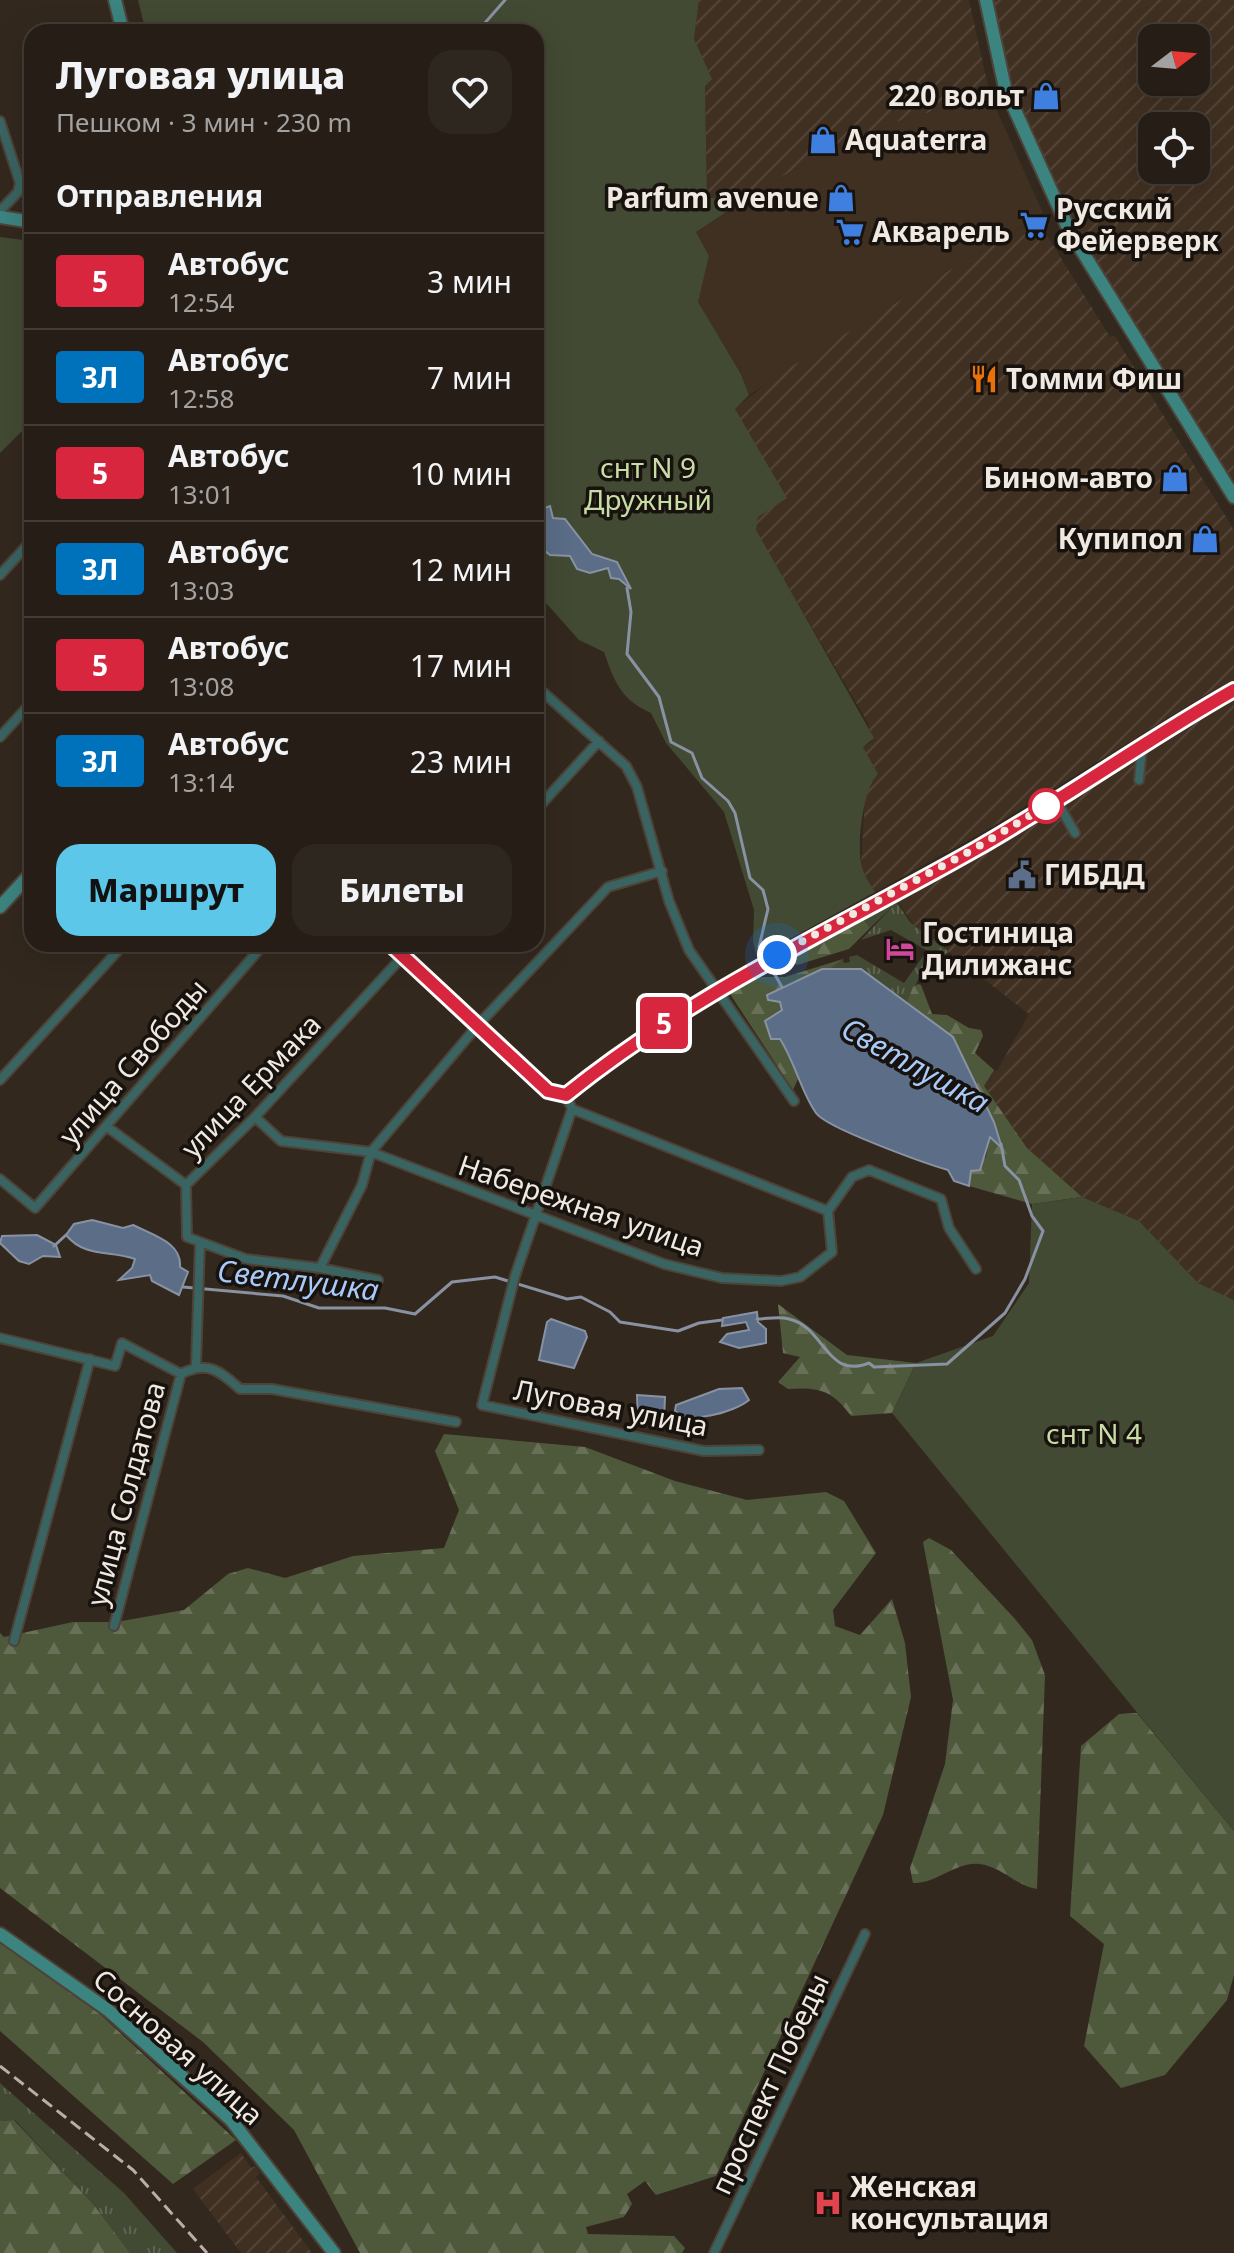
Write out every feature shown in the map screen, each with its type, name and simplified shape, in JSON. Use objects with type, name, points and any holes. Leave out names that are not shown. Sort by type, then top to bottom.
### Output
[{"type":"main road","points":[[115,0],[121,24]]},
{"type":"main road","points":[[986,0],[1005,88],[1069,230],[1234,497]]},
{"type":"main road","points":[[0,217],[24,221]]},
{"type":"main road","points":[[0,907],[24,881]]},
{"type":"main road","name":"Сосновая улица","points":[[0,1934],[108,2010],[231,2120],[334,2253]]},
{"type":"street","points":[[0,121],[2,137],[20,183],[18,192],[0,211]]},
{"type":"street","points":[[20,183],[24,186]]},
{"type":"street","points":[[0,575],[24,549]]},
{"type":"street","points":[[566,1095],[635,1042],[755,966],[974,849],[1234,690]]},
{"type":"street","points":[[544,693],[626,766],[637,787],[689,950],[794,1101]]},
{"type":"street","points":[[0,737],[24,711]]},
{"type":"street","points":[[544,801],[599,741]]},
{"type":"street","points":[[1139,780],[1142,746]]},
{"type":"street","points":[[1056,800],[1075,833]]},
{"type":"street","points":[[320,1268],[362,1185],[371,1152],[478,1025],[608,887],[662,871]]},
{"type":"street","points":[[0,1080],[117,952]]},
{"type":"street","name":"улица Свободы","points":[[0,1179],[35,1208],[257,952]]},
{"type":"street","points":[[399,952],[548,1091],[566,1095]]},
{"type":"street","name":"улица Ермака","points":[[106,1126],[186,1185],[255,1117],[407,952]]},
{"type":"street","points":[[566,1095],[572,1109],[828,1211],[852,1177],[869,1170],[941,1199],[949,1228],[976,1269]]},
{"type":"street","name":"Луговая улица","points":[[572,1109],[535,1214],[482,1405],[704,1451],[759,1450]]},
{"type":"street","name":"Набережная улица","points":[[255,1117],[268,1132],[290,1144],[371,1152],[664,1264],[722,1278],[781,1281],[800,1277],[832,1252],[828,1211]]},
{"type":"street","points":[[186,1185],[187,1237],[246,1259],[320,1268],[378,1280]]},
{"type":"street","points":[[196,1366],[200,1242]]},
{"type":"street","points":[[0,1338],[115,1366],[122,1343],[181,1374],[196,1366],[216,1368],[240,1389],[272,1389],[456,1422]]},
{"type":"street","points":[[14,1641],[90,1359]]},
{"type":"street","name":"улица Солдатова","points":[[114,1626],[181,1374]]},
{"type":"street","name":"проспект Победы","points":[[714,2253],[865,1934]]},
{"type":"shaded area","points":[[699,0],[969,0],[990,95],[895,122],[799,166],[725,213],[720,198],[707,199],[705,86],[694,39]]},
{"type":"shaded area","points":[[994,0],[1234,0],[1234,486],[1076,230],[1012,88]]},
{"type":"shaded area","points":[[990,95],[1043,213],[749,395],[741,373],[697,302],[709,257],[696,232],[799,166],[895,122]]},
{"type":"shaded area","points":[[1036,218],[1110,337],[1114,335],[1234,530],[1234,681],[1210,692],[990,828],[875,892],[861,868],[865,796],[871,780],[862,747],[872,742],[868,723],[755,530],[758,517],[734,409],[781,373]]},
{"type":"shaded area","points":[[1234,700],[1234,1300],[1198,1283],[1139,1221],[1082,1197],[1027,1148],[984,1086],[994,1070],[997,1071],[1029,1014],[914,925],[896,899],[998,843]]},
{"type":"shaded area","points":[[241,2153],[251,2168],[255,2166],[260,2173],[256,2177],[312,2253],[241,2253],[193,2189]]},
{"type":"green space","name":"снт N 9 Дружный","points":[[138,0],[699,0],[694,39],[712,79],[705,86],[707,198],[721,198],[725,213],[696,232],[709,256],[698,302],[741,374],[749,395],[735,409],[787,498],[758,517],[756,530],[874,738],[863,747],[878,774],[868,792],[860,849],[864,873],[875,892],[757,957],[753,942],[754,910],[724,812],[666,743],[651,713],[632,702],[620,688],[604,652],[579,640],[544,603],[544,24],[144,24]]},
{"type":"green space","points":[[0,237],[24,240],[24,429],[0,453]]},
{"type":"green space","points":[[896,901],[910,922],[949,952],[925,966],[907,1002],[861,969],[830,969],[843,959],[844,963],[850,962],[849,957],[857,955],[904,983],[924,955],[931,958],[933,954],[891,930],[861,940],[893,906],[870,928],[864,920]]},
{"type":"green space","points":[[864,920],[870,928],[849,949],[797,965],[790,960]]},
{"type":"green space","points":[[843,959],[830,969],[822,969],[785,987],[780,1002],[782,1010],[765,1021],[787,1050],[799,1077],[793,1090],[730,994],[757,977],[785,977]]},
{"type":"green space","points":[[918,984],[932,1014],[947,1015],[969,1028],[981,1030],[983,1036],[975,1053],[994,1070],[984,1086],[1027,1148],[1082,1197],[1032,1204],[969,1186],[971,1171],[986,1157],[990,1137],[1001,1144],[953,1037],[907,1002],[913,987]]},
{"type":"green space","name":"снт N 4","points":[[1082,1197],[1139,1221],[1198,1283],[1234,1300],[1234,1831],[892,1413],[916,1363],[993,1336],[1029,1283],[1032,1204]]},
{"type":"green space","points":[[778,1304],[847,1355],[916,1363],[892,1413],[851,1416],[838,1401],[824,1392],[788,1389],[778,1382],[800,1357],[783,1353]]},
{"type":"green space","points":[[444,1434],[585,1447],[675,1481],[747,1500],[826,1492],[844,1501],[876,1553],[833,1610],[835,1626],[860,1635],[892,1599],[905,1643],[911,1697],[883,1815],[716,2176],[656,2195],[645,2181],[627,2194],[632,2204],[624,2217],[586,2227],[588,2234],[674,2236],[685,2248],[682,2253],[360,2253],[294,2130],[203,2042],[0,1888],[0,1633],[4,1637],[73,1622],[116,1622],[184,1610],[228,1574],[248,1568],[285,1578],[353,1556],[444,1548],[459,1510],[435,1451]]},
{"type":"green space","points":[[929,1538],[951,1550],[1015,1619],[1032,1640],[1045,1675],[1037,1889],[979,1864],[962,1866],[930,1880],[913,1883],[910,1868],[945,1764],[953,1700],[923,1542]]},
{"type":"green space","points":[[1137,1713],[1234,1831],[1234,1975],[1227,2000],[1165,2075],[1121,2088],[1084,2046],[1104,1944],[1070,1916],[1081,1746],[1119,1714]]},
{"type":"green space","points":[[0,1942],[101,2015],[236,2140],[173,2184],[0,2031]]},
{"type":"green space","points":[[0,2083],[124,2193],[177,2253],[130,2253],[94,2205],[15,2120],[0,2121]]},
{"type":"green space","points":[[14,2120],[94,2205],[130,2253],[0,2253],[0,2121]]},
{"type":"water","points":[[550,506],[553,518],[565,519],[592,554],[617,562],[631,589],[619,579],[611,578],[608,568],[590,573],[577,569],[570,556],[550,555],[544,550],[544,508]]},
{"type":"water","points":[[822,969],[861,969],[953,1037],[994,1122],[1002,1148],[990,1137],[980,1170],[971,1171],[969,1186],[954,1181],[948,1170],[857,1136],[816,1113],[785,1048],[780,1039],[771,1039],[765,1021],[782,1010],[780,1002],[768,1000],[767,995]]},
{"type":"water","points":[[92,1220],[123,1228],[133,1225],[172,1246],[177,1252],[180,1267],[188,1272],[179,1295],[152,1281],[150,1275],[119,1280],[132,1268],[135,1259],[81,1247],[66,1235],[74,1224]]},
{"type":"water","points":[[37,1235],[56,1245],[60,1257],[43,1256],[29,1264],[19,1261],[0,1243],[2,1236]]},
{"type":"water","points":[[757,1312],[758,1322],[766,1329],[766,1343],[739,1348],[720,1342],[727,1334],[749,1330],[746,1322],[722,1326],[723,1318]]},
{"type":"water","points":[[551,1319],[585,1331],[587,1337],[574,1368],[539,1360],[547,1322]]},
{"type":"water","points":[[742,1388],[749,1400],[723,1412],[690,1417],[675,1411],[676,1405],[719,1389]]},
{"type":"water","points":[[637,1395],[665,1397],[664,1420],[638,1422]]},
{"type":"waterway","name":"Светлушка","points":[[484,24],[505,0]]},
{"type":"waterway","name":"Светлушка","points":[[627,588],[631,612],[627,654],[659,697],[671,742],[692,753],[702,778],[728,801],[735,813],[750,878],[763,890],[768,909],[759,947],[782,987]]},
{"type":"waterway","name":"Светлушка","points":[[757,1319],[785,1318],[801,1324],[834,1359],[843,1364],[855,1366],[869,1363],[874,1367],[947,1364],[1005,1313],[1025,1279],[1043,1231],[1032,1216],[1019,1180],[1005,1166],[1001,1144]]},
{"type":"waterway","name":"Светлушка","points":[[54,1246],[66,1235]]},
{"type":"waterway","name":"Светлушка","points":[[183,1287],[283,1296],[319,1308],[385,1308],[415,1314],[452,1282],[495,1277],[567,1299],[581,1297],[610,1312],[620,1322],[678,1331],[699,1323],[722,1320]]},
{"type":"railway","points":[[0,2066],[133,2170],[207,2253]]},
{"type":"bus line","name":"5","points":[[399,952],[548,1091],[566,1095],[635,1042],[755,966],[974,849],[1234,690]]},
{"type":"place","name":"220 вольт","points":[[1046,96]]},
{"type":"place","name":"Aquaterra","points":[[823,140]]},
{"type":"place","name":"Parfum avenue","points":[[841,198]]},
{"type":"place","name":"Русский Фейерверк","points":[[1034,225]]},
{"type":"place","name":"Акварель","points":[[850,232]]},
{"type":"place","name":"Томми Фиш","points":[[984,379]]},
{"type":"place","name":"Бином-авто","points":[[1175,478]]},
{"type":"place","name":"Купипол","points":[[1205,539]]},
{"type":"place","name":"ГИБДД","points":[[1022,875]]},
{"type":"place","name":"Гостиница Дилижанс","points":[[900,949]]},
{"type":"place","name":"Женская консультация","points":[[828,2203]]},
{"type":"route","points":[[777,955],[974,849],[1046,806]]}]
